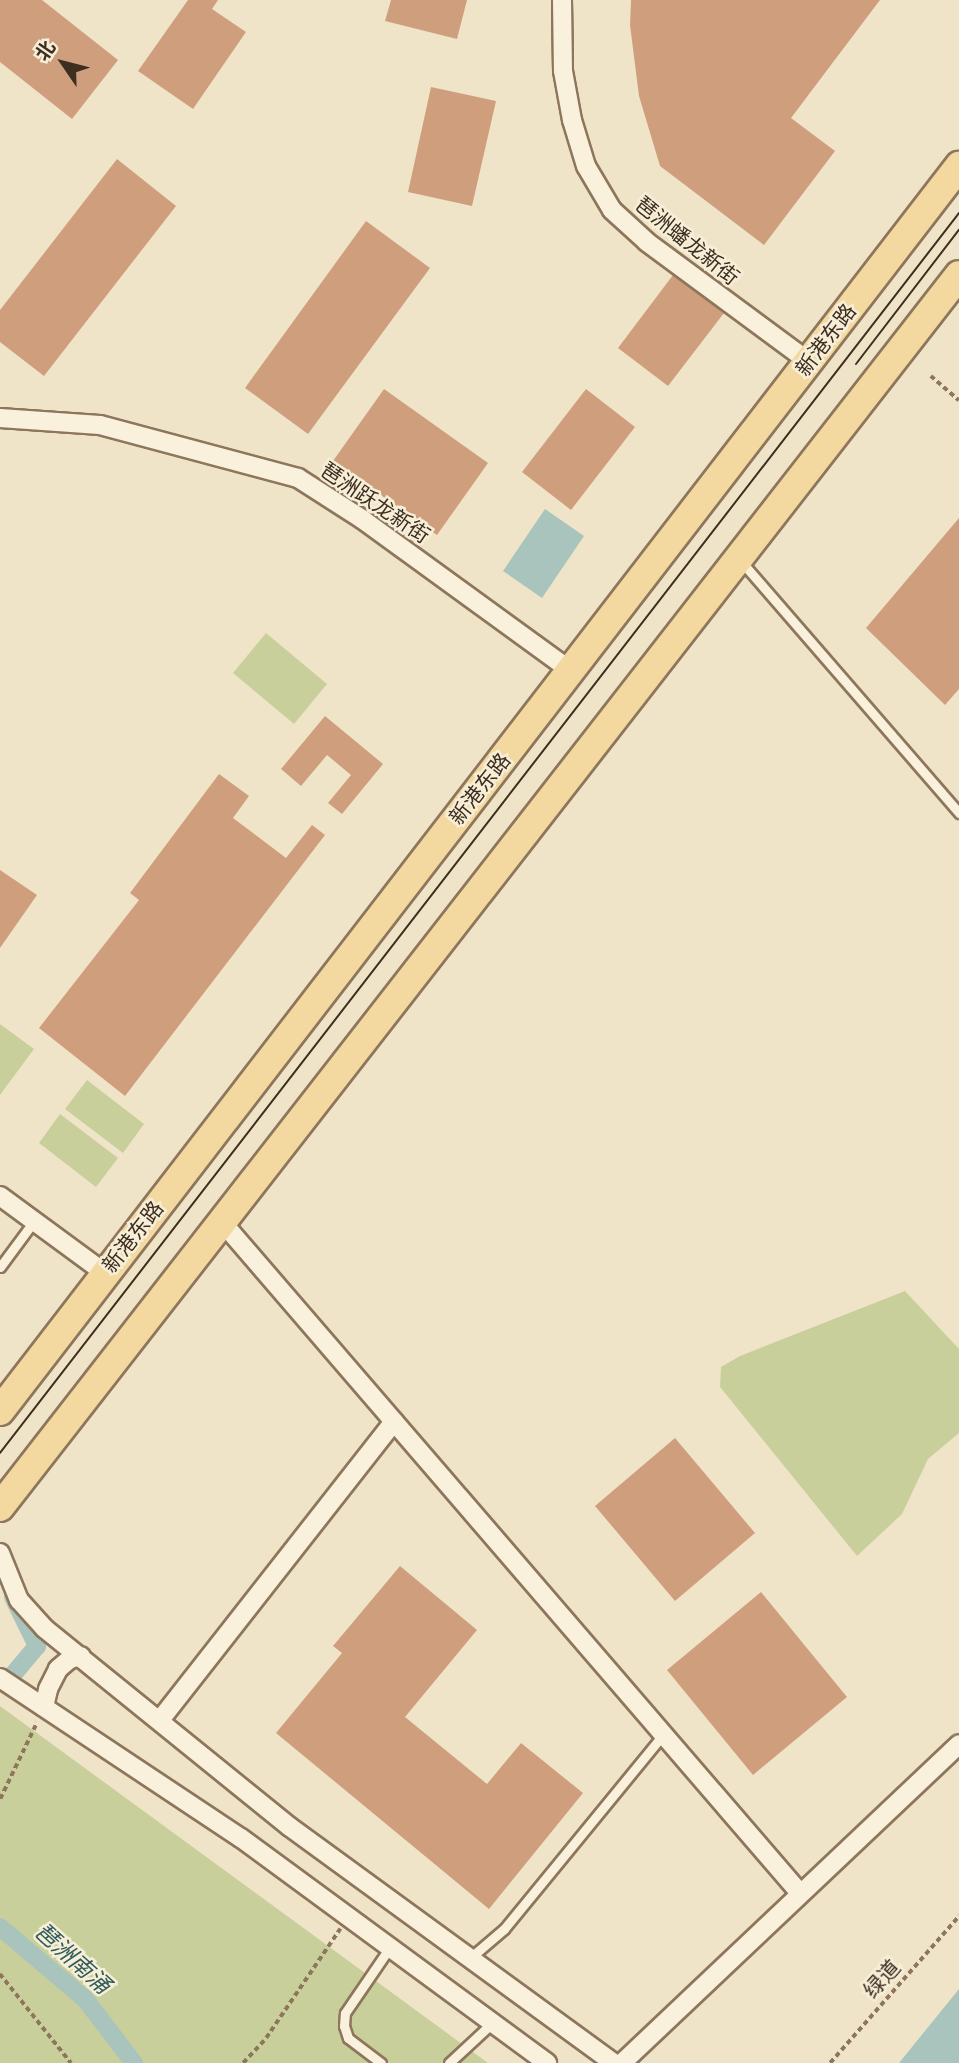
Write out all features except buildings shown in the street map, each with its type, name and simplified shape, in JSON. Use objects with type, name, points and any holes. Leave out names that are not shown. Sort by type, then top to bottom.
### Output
[{"type":"main road","name":"新港东路","points":[[0,1411],[959,166]]},
{"type":"main road","points":[[0,1507],[959,275]]},
{"type":"street","name":"琶洲蟠龙新街","points":[[562,0],[563,71],[572,120],[586,166],[612,210],[647,242],[809,362]]},
{"type":"street","name":"琶洲跃龙新街","points":[[0,418],[100,425],[298,478],[362,519],[571,671]]},
{"type":"street","points":[[0,1196],[106,1273]]},
{"type":"street","points":[[223,1223],[799,1892]]},
{"type":"street","points":[[160,1720],[394,1422]]},
{"type":"street","points":[[0,1553],[19,1600],[30,1616],[290,1827],[614,2063]]},
{"type":"street","points":[[44,1707],[48,1689],[58,1669],[70,1659],[81,1657]]},
{"type":"street","points":[[0,1678],[241,1838],[547,2063]]},
{"type":"street","points":[[622,2063],[799,1892],[959,1744]]},
{"type":"lane","points":[[739,559],[959,813]]},
{"type":"lane","points":[[0,1267],[34,1221]]},
{"type":"lane","points":[[470,1958],[504,1929],[663,1735]]},
{"type":"lane","points":[[381,2063],[348,2038],[344,2026],[345,2013],[390,1947]]},
{"type":"lane","points":[[449,2063],[492,2023]]},
{"type":"path","points":[[931,376],[959,400]]},
{"type":"path","points":[[0,1799],[44,1707]]},
{"type":"path","name":"绿道","points":[[830,2063],[959,1916]]},
{"type":"path","points":[[243,2063],[266,2038],[348,1917]]},
{"type":"path","points":[[0,1974],[71,2063]]},
{"type":"green space","points":[[266,633],[327,684],[294,724],[233,673]]},
{"type":"green space","points":[[0,1024],[34,1049],[0,1095]]},
{"type":"green space","points":[[87,1080],[144,1124],[123,1153],[65,1109]]},
{"type":"green space","points":[[60,1114],[118,1158],[96,1187],[39,1143]]},
{"type":"green space","points":[[905,1291],[959,1349],[959,1433],[928,1459],[902,1514],[857,1556],[720,1387],[721,1367],[740,1356]]},
{"type":"green space","points":[[0,1706],[488,2063],[0,2063]]},
{"type":"water","points":[[545,509],[584,536],[542,598],[503,571]]},
{"type":"water","points":[[959,1989],[959,2063],[899,2063]]},
{"type":"waterway","name":"琶洲南涌","points":[[13,1597],[37,1646],[13,1675]]},
{"type":"waterway","name":"琶洲南涌","points":[[0,1927],[85,1999],[134,2063]]},
{"type":"tram line","points":[[0,1453],[959,213]]},
{"type":"tram line","points":[[856,364],[959,230]]}]
